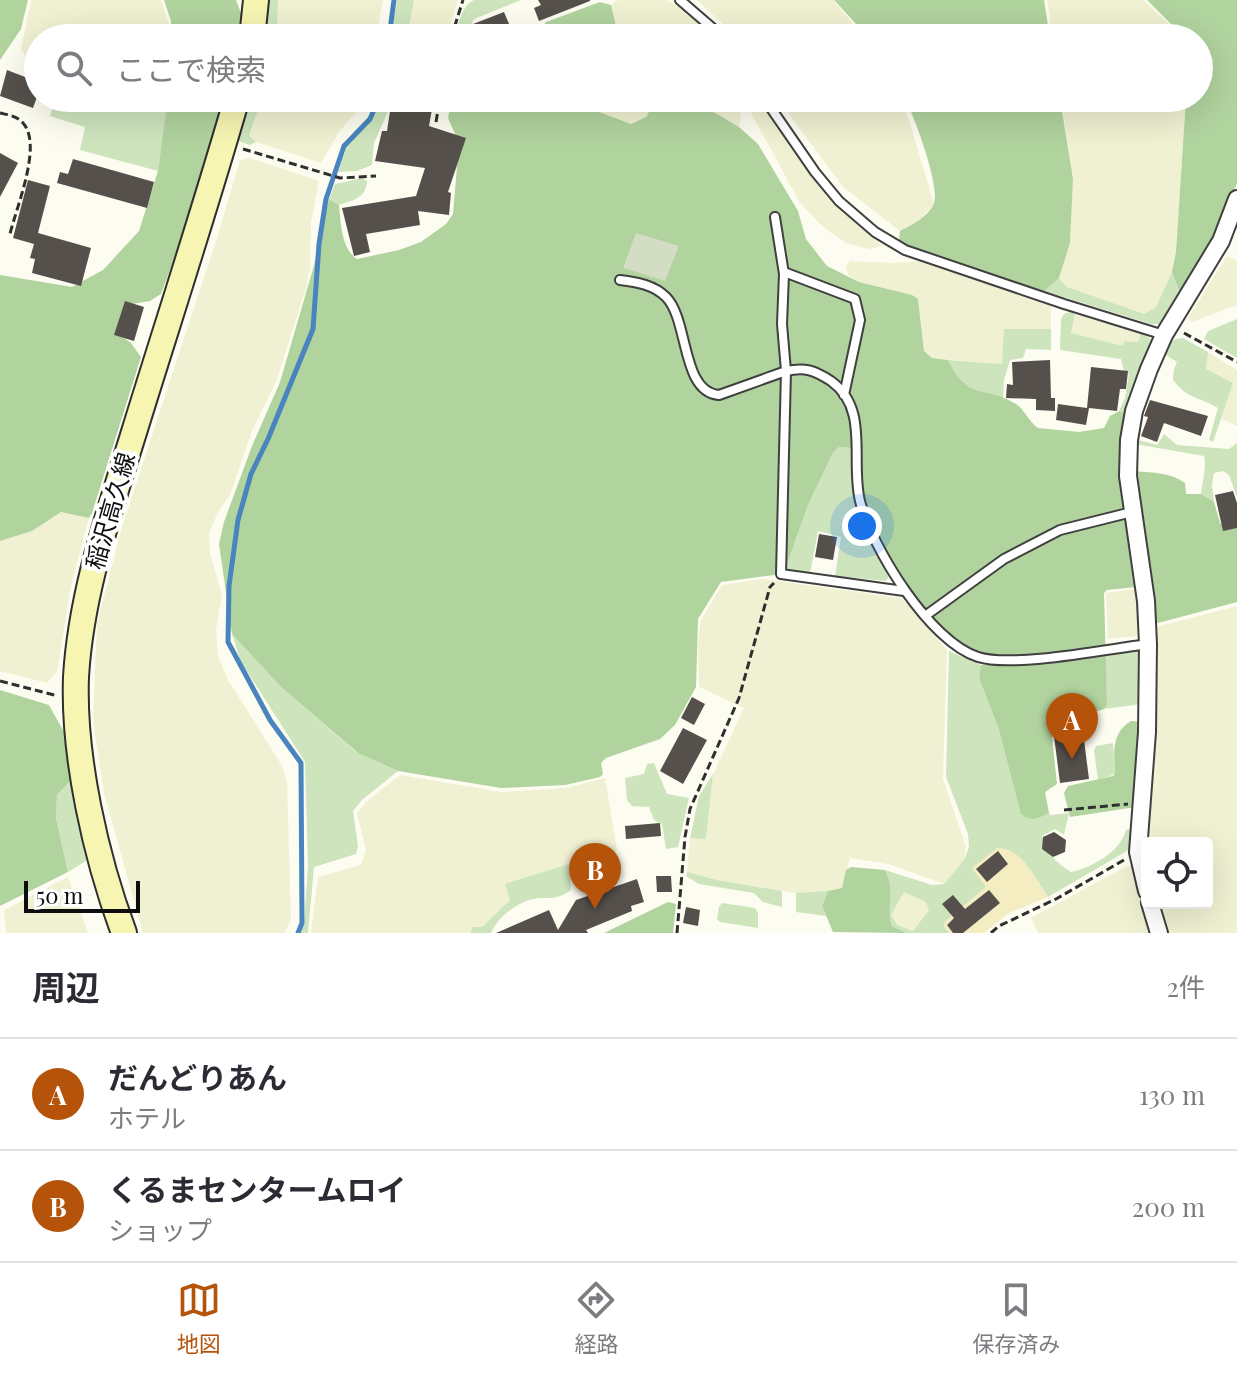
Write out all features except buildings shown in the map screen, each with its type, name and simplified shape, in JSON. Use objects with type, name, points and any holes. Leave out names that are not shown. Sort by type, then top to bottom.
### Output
[{"type":"main road","points":[[253,24],[256,0]]},
{"type":"main road","name":"稲沢高久線","points":[[124,933],[84,782],[78,738],[76,698],[84,614],[98,550],[233,112]]},
{"type":"street","points":[[1141,865],[1138,852],[1147,732],[1148,644],[1146,601],[1128,476],[1131,426],[1140,389],[1167,330],[1221,241],[1237,199]]},
{"type":"street","points":[[1152,909],[1159,933]]},
{"type":"lane","points":[[680,0],[708,24]]},
{"type":"lane","points":[[774,112],[839,201],[875,232],[905,250],[1064,304],[1167,330]]},
{"type":"lane","points":[[775,217],[784,272],[782,324],[786,371],[781,574],[904,591]]},
{"type":"lane","points":[[784,272],[855,299],[860,320],[844,395]]},
{"type":"lane","points":[[620,280],[655,288],[667,298],[675,309],[693,374],[700,386],[712,395],[803,368],[817,372],[837,386],[850,402],[856,421],[860,501],[884,555],[904,591],[950,642],[963,651],[990,660],[1019,659],[1148,644]]},
{"type":"lane","points":[[925,616],[1004,559],[1060,530],[1133,512]]},
{"type":"path","points":[[455,24],[463,0]]},
{"type":"path","points":[[436,122],[438,112]]},
{"type":"path","points":[[0,113],[23,123],[28,132],[31,154],[10,234]]},
{"type":"path","points":[[224,143],[340,178],[376,176]]},
{"type":"path","points":[[1167,330],[1237,362]]},
{"type":"path","points":[[677,933],[690,809],[739,698],[770,587],[781,574]]},
{"type":"path","points":[[0,681],[76,698]]},
{"type":"path","points":[[1064,810],[1141,803]]},
{"type":"path","points":[[991,933],[1138,852]]},
{"type":"green space","points":[[0,0],[28,0],[21,29],[0,60]]},
{"type":"green space","points":[[31,0],[161,0],[169,24],[26,24]]},
{"type":"green space","points":[[164,0],[236,0],[244,21],[243,24],[171,24]]},
{"type":"green space","points":[[266,0],[278,0],[277,24],[263,24]]},
{"type":"green space","points":[[278,0],[383,0],[379,24],[277,24]]},
{"type":"green space","points":[[397,0],[414,0],[410,24],[393,24]]},
{"type":"green space","points":[[414,0],[458,0],[450,24],[410,24]]},
{"type":"green space","points":[[474,0],[521,0],[474,19],[472,24],[459,24]]},
{"type":"green space","points":[[618,0],[666,0],[699,24],[616,24],[611,5]]},
{"type":"green space","points":[[697,0],[833,0],[853,24],[723,24]]},
{"type":"green space","points":[[834,0],[1044,0],[1048,24],[856,24]]},
{"type":"green space","points":[[1047,0],[1143,0],[1170,24],[1051,24]]},
{"type":"green space","points":[[1147,0],[1237,0],[1237,183],[1216,237],[1184,291],[1179,290],[1172,272],[1185,112],[1213,112],[1213,24],[1171,24]]},
{"type":"green space","points":[[600,2],[611,5],[616,24],[544,24]]},
{"type":"green space","points":[[51,112],[167,112],[158,171],[80,150],[85,127],[50,116]]},
{"type":"green space","points":[[166,112],[223,112],[161,294],[150,301],[126,305],[117,333],[131,343],[141,357],[92,513],[89,518],[61,512],[32,531],[0,541],[0,275],[72,287],[103,270],[139,231],[158,171]]},
{"type":"green space","points":[[243,112],[257,112],[249,136],[256,142],[250,145],[238,141]]},
{"type":"green space","points":[[257,112],[356,112],[339,132],[321,163],[249,137]]},
{"type":"green space","points":[[376,112],[388,112],[374,143],[372,165],[357,171],[338,172],[347,146]]},
{"type":"green space","points":[[449,112],[599,112],[631,124],[646,117],[649,112],[714,112],[739,127],[758,144],[798,211],[806,239],[827,266],[859,282],[918,299],[924,351],[932,358],[948,360],[970,388],[1016,404],[1038,428],[1079,432],[1104,428],[1110,416],[1119,411],[1128,413],[1136,587],[1104,593],[1107,705],[1104,709],[1067,722],[1052,738],[1057,784],[1045,792],[1049,813],[1035,819],[1021,814],[999,729],[979,678],[981,665],[1013,665],[1014,656],[987,654],[972,649],[956,640],[923,606],[893,563],[871,521],[863,491],[860,455],[852,448],[839,447],[833,453],[808,505],[785,570],[774,575],[721,582],[698,619],[696,687],[675,725],[660,739],[606,758],[601,763],[603,774],[600,777],[565,785],[501,788],[398,771],[358,753],[281,687],[232,634],[219,544],[252,446],[280,382],[313,269],[329,199],[339,205],[345,242],[357,259],[421,242],[446,224],[453,214],[459,143],[448,118]]},
{"type":"green space","points":[[599,112],[649,112],[646,117],[631,124]]},
{"type":"green space","points":[[714,112],[739,112],[739,127]]},
{"type":"green space","points":[[751,112],[768,112],[819,187],[882,246],[870,249],[848,244],[823,227],[800,203]]},
{"type":"green space","points":[[787,112],[905,112],[934,204],[917,222],[900,231],[843,187]]},
{"type":"green space","points":[[911,112],[1062,112],[1073,179],[1070,243],[1059,278],[1044,291],[911,249],[899,240],[900,231],[915,223],[934,203],[933,182]]},
{"type":"green space","points":[[1063,112],[1185,112],[1172,272],[1156,307],[1144,315],[1067,287],[1059,278],[1070,243],[1073,179]]},
{"type":"green space","points":[[250,158],[319,181],[311,222],[310,268],[306,288],[276,382],[252,431],[230,495],[209,533],[210,553],[222,595],[216,630],[218,657],[228,680],[282,766],[287,781],[291,920],[284,933],[143,933],[104,793],[93,722],[97,623],[122,527],[240,160]]},
{"type":"green space","points":[[362,178],[367,181],[366,187],[358,198],[339,205],[329,199],[335,184]]},
{"type":"green space","points":[[636,233],[679,246],[665,281],[623,268]]},
{"type":"green space","points":[[1227,256],[1237,261],[1237,305],[1192,322],[1188,318]]},
{"type":"green space","points":[[850,261],[921,261],[1051,304],[1051,329],[1005,329],[1002,364],[932,358],[924,351],[918,299],[859,282],[848,275],[846,267]]},
{"type":"green space","points":[[1172,272],[1179,289],[1184,291],[1161,324],[1151,324],[1044,291],[1059,278],[1067,287],[1144,314],[1156,307]]},
{"type":"green space","points":[[1070,312],[1075,314],[1071,333],[1123,346],[1124,341],[1138,342],[1141,333],[1154,341],[1137,375],[1128,413],[1119,411],[1125,398],[1129,374],[1124,372],[1121,359],[1060,350],[1061,319]]},
{"type":"green space","points":[[1075,314],[1141,333],[1138,342],[1125,341],[1124,347],[1071,333]]},
{"type":"green space","points":[[1237,319],[1237,358],[1204,339],[1208,331]]},
{"type":"green space","points":[[1004,329],[1051,329],[1051,350],[1026,349],[1023,358],[1010,360],[1003,399],[964,384],[948,360],[1002,364]]},
{"type":"green space","points":[[1183,338],[1208,352],[1206,369],[1233,383],[1213,442],[1209,440],[1218,408],[1179,386],[1173,380],[1177,362],[1161,352],[1170,342]]},
{"type":"green space","points":[[1208,352],[1237,370],[1237,426],[1221,419],[1232,383],[1206,369]]},
{"type":"green space","points":[[1164,434],[1177,445],[1229,449],[1237,443],[1237,497],[1229,475],[1223,471],[1214,473],[1214,502],[1201,494],[1204,456],[1135,444],[1135,439],[1157,445]]},
{"type":"green space","points":[[839,447],[852,448],[856,499],[887,569],[889,576],[886,581],[835,576],[841,537],[818,531],[810,573],[785,570],[808,505],[833,453]]},
{"type":"green space","points":[[1135,471],[1179,479],[1185,483],[1186,494],[1201,494],[1214,502],[1220,523],[1225,527],[1237,526],[1237,602],[1158,623],[1152,619]]},
{"type":"green space","points":[[61,512],[89,518],[71,586],[57,672],[47,683],[0,671],[0,541],[32,531]]},
{"type":"green space","points":[[763,579],[901,598],[947,650],[943,779],[966,847],[964,860],[944,884],[888,864],[850,858],[842,888],[822,893],[796,893],[687,872],[690,838],[706,839],[713,774],[744,708],[699,687],[701,620],[722,585]]},
{"type":"green space","points":[[1135,589],[1140,601],[1142,632],[1138,636],[1108,639],[1106,593]]},
{"type":"green space","points":[[1237,606],[1237,933],[1169,933],[1163,909],[1213,909],[1213,837],[1150,837],[1156,627]]},
{"type":"green space","points":[[232,634],[281,687],[356,752],[398,771],[353,811],[358,846],[356,854],[314,867],[308,933],[301,933],[308,866],[305,762],[241,662]]},
{"type":"green space","points":[[949,651],[981,665],[979,678],[1037,819],[1049,813],[1069,813],[1064,835],[1055,829],[1042,836],[1057,861],[1071,872],[1088,866],[1112,852],[1126,830],[1133,828],[1131,845],[1127,851],[1048,897],[1031,871],[997,848],[986,887],[945,922],[949,933],[906,933],[892,926],[890,912],[891,893],[885,870],[932,885],[944,884],[964,860],[969,847],[968,834],[946,777]],"holes":[[[904,892],[926,902],[929,910],[913,931],[897,925],[891,915]]]},
{"type":"green space","points":[[1139,651],[1142,654],[1142,704],[1104,709],[1107,705],[1105,654]]},
{"type":"green space","points":[[0,690],[49,705],[69,741],[73,778],[57,795],[56,818],[68,872],[0,906]]},
{"type":"green space","points":[[1131,721],[1142,722],[1136,807],[1070,817],[1064,793],[1068,786],[1115,774],[1117,738]]},
{"type":"green space","points":[[1113,743],[1115,774],[1098,780],[1096,746]]},
{"type":"green space","points":[[654,763],[667,794],[689,798],[678,847],[666,849],[662,824],[654,820],[649,807],[632,806],[627,800],[625,778],[644,774],[647,764]]},
{"type":"green space","points":[[713,774],[706,839],[690,838],[699,796]]},
{"type":"green space","points":[[400,775],[501,792],[566,788],[605,778],[617,850],[506,884],[510,900],[482,927],[470,933],[311,933],[318,877],[361,865],[366,850],[357,814],[365,803]]},
{"type":"green space","points":[[73,778],[91,854],[86,861],[68,872],[56,817],[57,795]]},
{"type":"green space","points":[[569,864],[571,890],[555,898],[529,900],[517,906],[506,913],[491,933],[470,933],[473,927],[482,927],[510,900],[505,884]]},
{"type":"green space","points":[[1132,866],[1141,896],[1141,909],[1145,909],[1152,933],[1038,933],[1031,918]]},
{"type":"green space","points":[[851,867],[885,870],[891,893],[892,926],[906,933],[833,932],[822,906],[828,891],[842,888],[846,870]]},
{"type":"green space","points":[[687,872],[782,891],[782,907],[763,902],[754,893],[699,884],[686,876]]},
{"type":"green space","points":[[68,877],[88,933],[6,933],[4,910]]},
{"type":"green space","points":[[828,891],[822,906],[826,916],[796,912],[796,893]]},
{"type":"green space","points":[[904,892],[927,902],[929,910],[913,931],[896,925],[891,914]]},
{"type":"green space","points":[[668,902],[676,904],[673,933],[604,933]]},
{"type":"green space","points":[[722,903],[755,908],[758,928],[720,922],[717,919]]},
{"type":"sand","points":[[997,848],[1006,849],[1021,859],[1048,897],[1009,913],[984,933],[963,933],[1000,903],[989,890],[947,924],[953,933],[949,933],[945,922],[986,887],[972,868]]},
{"type":"waterway","points":[[391,24],[394,0]]},
{"type":"waterway","points":[[298,933],[302,923],[301,763],[270,720],[228,642],[229,586],[238,520],[251,474],[313,329],[319,244],[326,199],[344,146],[373,112]]},
{"type":"place","name":"だんどりあん","points":[[1072,759]]},
{"type":"place","name":"くるまセンタームロイ","points":[[595,909]]}]
